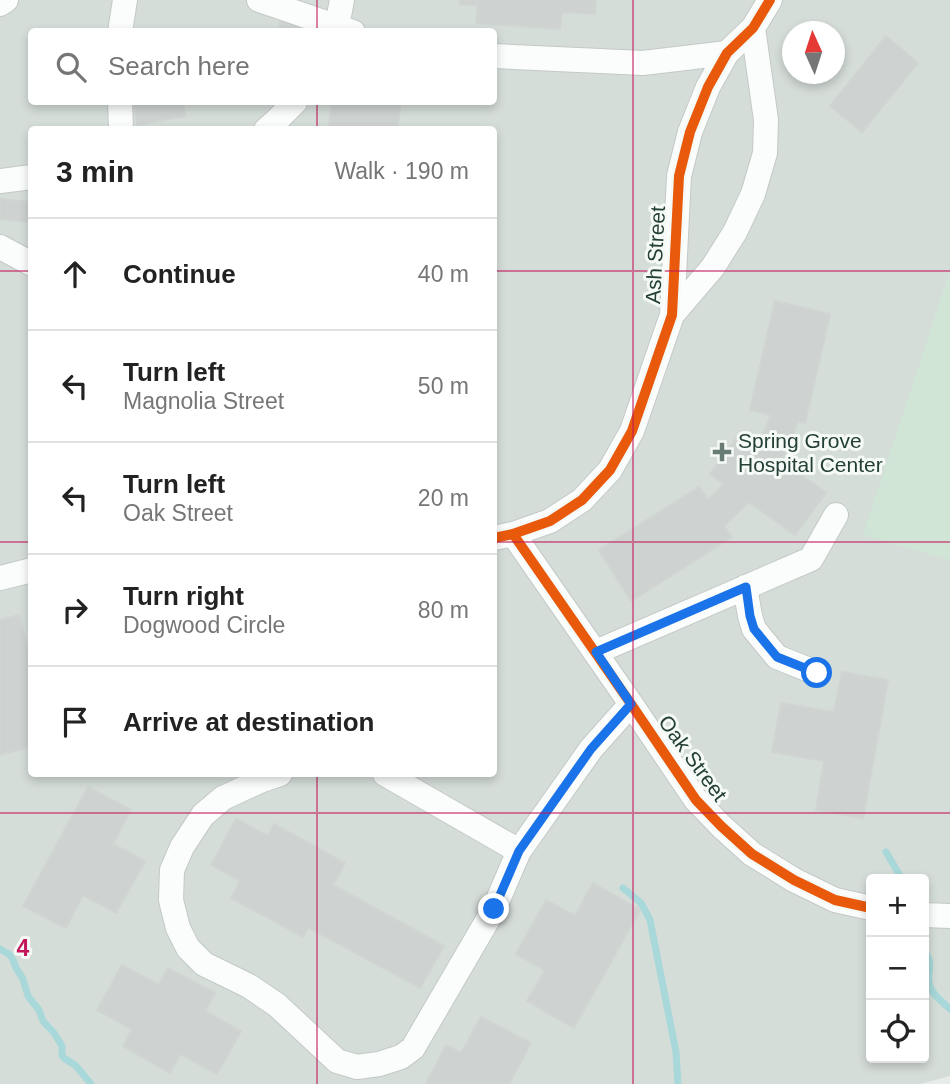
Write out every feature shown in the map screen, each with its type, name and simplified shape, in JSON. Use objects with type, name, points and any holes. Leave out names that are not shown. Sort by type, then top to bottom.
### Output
[{"type":"street","points":[[0,4],[6,0]]},
{"type":"street","points":[[121,28],[125,0]]},
{"type":"street","points":[[259,0],[336,28]]},
{"type":"street","points":[[342,0],[342,28]]},
{"type":"street","name":"Ash Street","points":[[503,536],[550,521],[582,500],[610,470],[632,431],[672,315],[679,176],[690,132],[708,87],[727,53],[752,28],[770,0]]},
{"type":"street","name":"Ash Street","points":[[672,315],[713,267],[735,232],[753,194],[765,153],[766,120],[752,28]]},
{"type":"street","points":[[497,56],[643,63],[727,53]]},
{"type":"street","points":[[120,105],[121,126]]},
{"type":"street","points":[[275,126],[292,105]]},
{"type":"street","points":[[0,181],[28,178]]},
{"type":"street","points":[[0,247],[28,262]]},
{"type":"street","points":[[596,652],[811,559],[836,515]]},
{"type":"street","name":"Oak Street","points":[[503,536],[596,652],[696,800],[721,826],[752,854],[794,880],[835,900],[866,907]]},
{"type":"street","points":[[0,578],[28,571]]},
{"type":"street","points":[[746,587],[754,629],[777,657],[817,673]]},
{"type":"street","points":[[271,777],[223,798],[203,815],[182,847],[172,870],[171,900],[178,928],[188,948],[204,964],[250,986],[278,1006],[337,1061],[356,1067],[379,1064],[401,1057],[413,1048],[494,909],[519,851],[591,749],[631,704]]},
{"type":"street","points":[[389,777],[519,851]]},
{"type":"street","points":[[929,915],[950,916]]},
{"type":"shaded area","name":"Spring Grove Hospital Center","points":[[0,0],[950,0],[950,1076],[920,1084],[0,1084]]},
{"type":"green space","points":[[950,271],[950,560],[863,535]]},
{"type":"building","points":[[460,0],[596,0],[595,14],[562,12],[560,29],[476,23],[478,5],[460,4]]},
{"type":"building","points":[[281,16],[300,19],[299,28],[280,28]]},
{"type":"building","points":[[886,36],[918,63],[862,132],[830,106]]},
{"type":"building","points":[[134,105],[183,105],[185,116],[137,125]]},
{"type":"building","points":[[332,105],[401,105],[398,126],[329,126]]},
{"type":"building","points":[[0,199],[28,202],[28,222],[0,219]]},
{"type":"building","points":[[775,301],[830,314],[805,423],[798,421],[782,461],[826,493],[795,535],[749,502],[724,526],[732,537],[631,601],[599,550],[699,487],[708,500],[724,484],[710,474],[741,432],[759,445],[771,415],[750,410]]},
{"type":"building","points":[[19,615],[28,649],[28,747],[0,755],[0,620]]},
{"type":"building","points":[[842,672],[888,680],[863,818],[816,810],[824,761],[772,752],[781,703],[834,712]]},
{"type":"building","points":[[88,787],[131,810],[113,844],[145,861],[116,913],[83,895],[66,928],[23,906]]},
{"type":"building","points":[[236,819],[268,836],[274,824],[345,863],[333,885],[444,946],[420,988],[308,927],[303,937],[231,898],[240,881],[211,865]]},
{"type":"building","points":[[593,883],[640,910],[574,1028],[527,1001],[545,970],[516,954],[546,900],[575,916]]},
{"type":"building","points":[[122,965],[159,985],[168,968],[215,993],[205,1011],[241,1031],[217,1074],[180,1054],[170,1073],[123,1046],[132,1029],[97,1010]]},
{"type":"building","points":[[481,1017],[531,1043],[509,1084],[426,1084],[446,1045],[461,1053]]},
{"type":"waterway","points":[[886,852],[899,874]]},
{"type":"waterway","points":[[623,888],[641,903],[650,920],[676,1052],[678,1084]]},
{"type":"waterway","points":[[0,949],[13,960],[28,996],[62,1046],[64,1058],[76,1066],[91,1084]]},
{"type":"waterway","points":[[929,960],[929,981]]},
{"type":"waterway","points":[[929,981],[931,990],[950,1009]]},
{"type":"cycle path","points":[[497,537],[550,521],[582,500],[610,470],[632,431],[672,315],[679,176],[690,132],[708,87],[727,53],[753,28],[770,0]]},
{"type":"cycle path","points":[[513,534],[696,800],[752,854],[794,880],[835,900],[866,907]]},
{"type":"place","name":"Spring Grove Hospital Center","points":[[722,452]]},
{"type":"route","points":[[494,909],[519,851],[591,749],[631,704],[596,652],[746,587],[754,629],[777,657],[817,673]]}]
